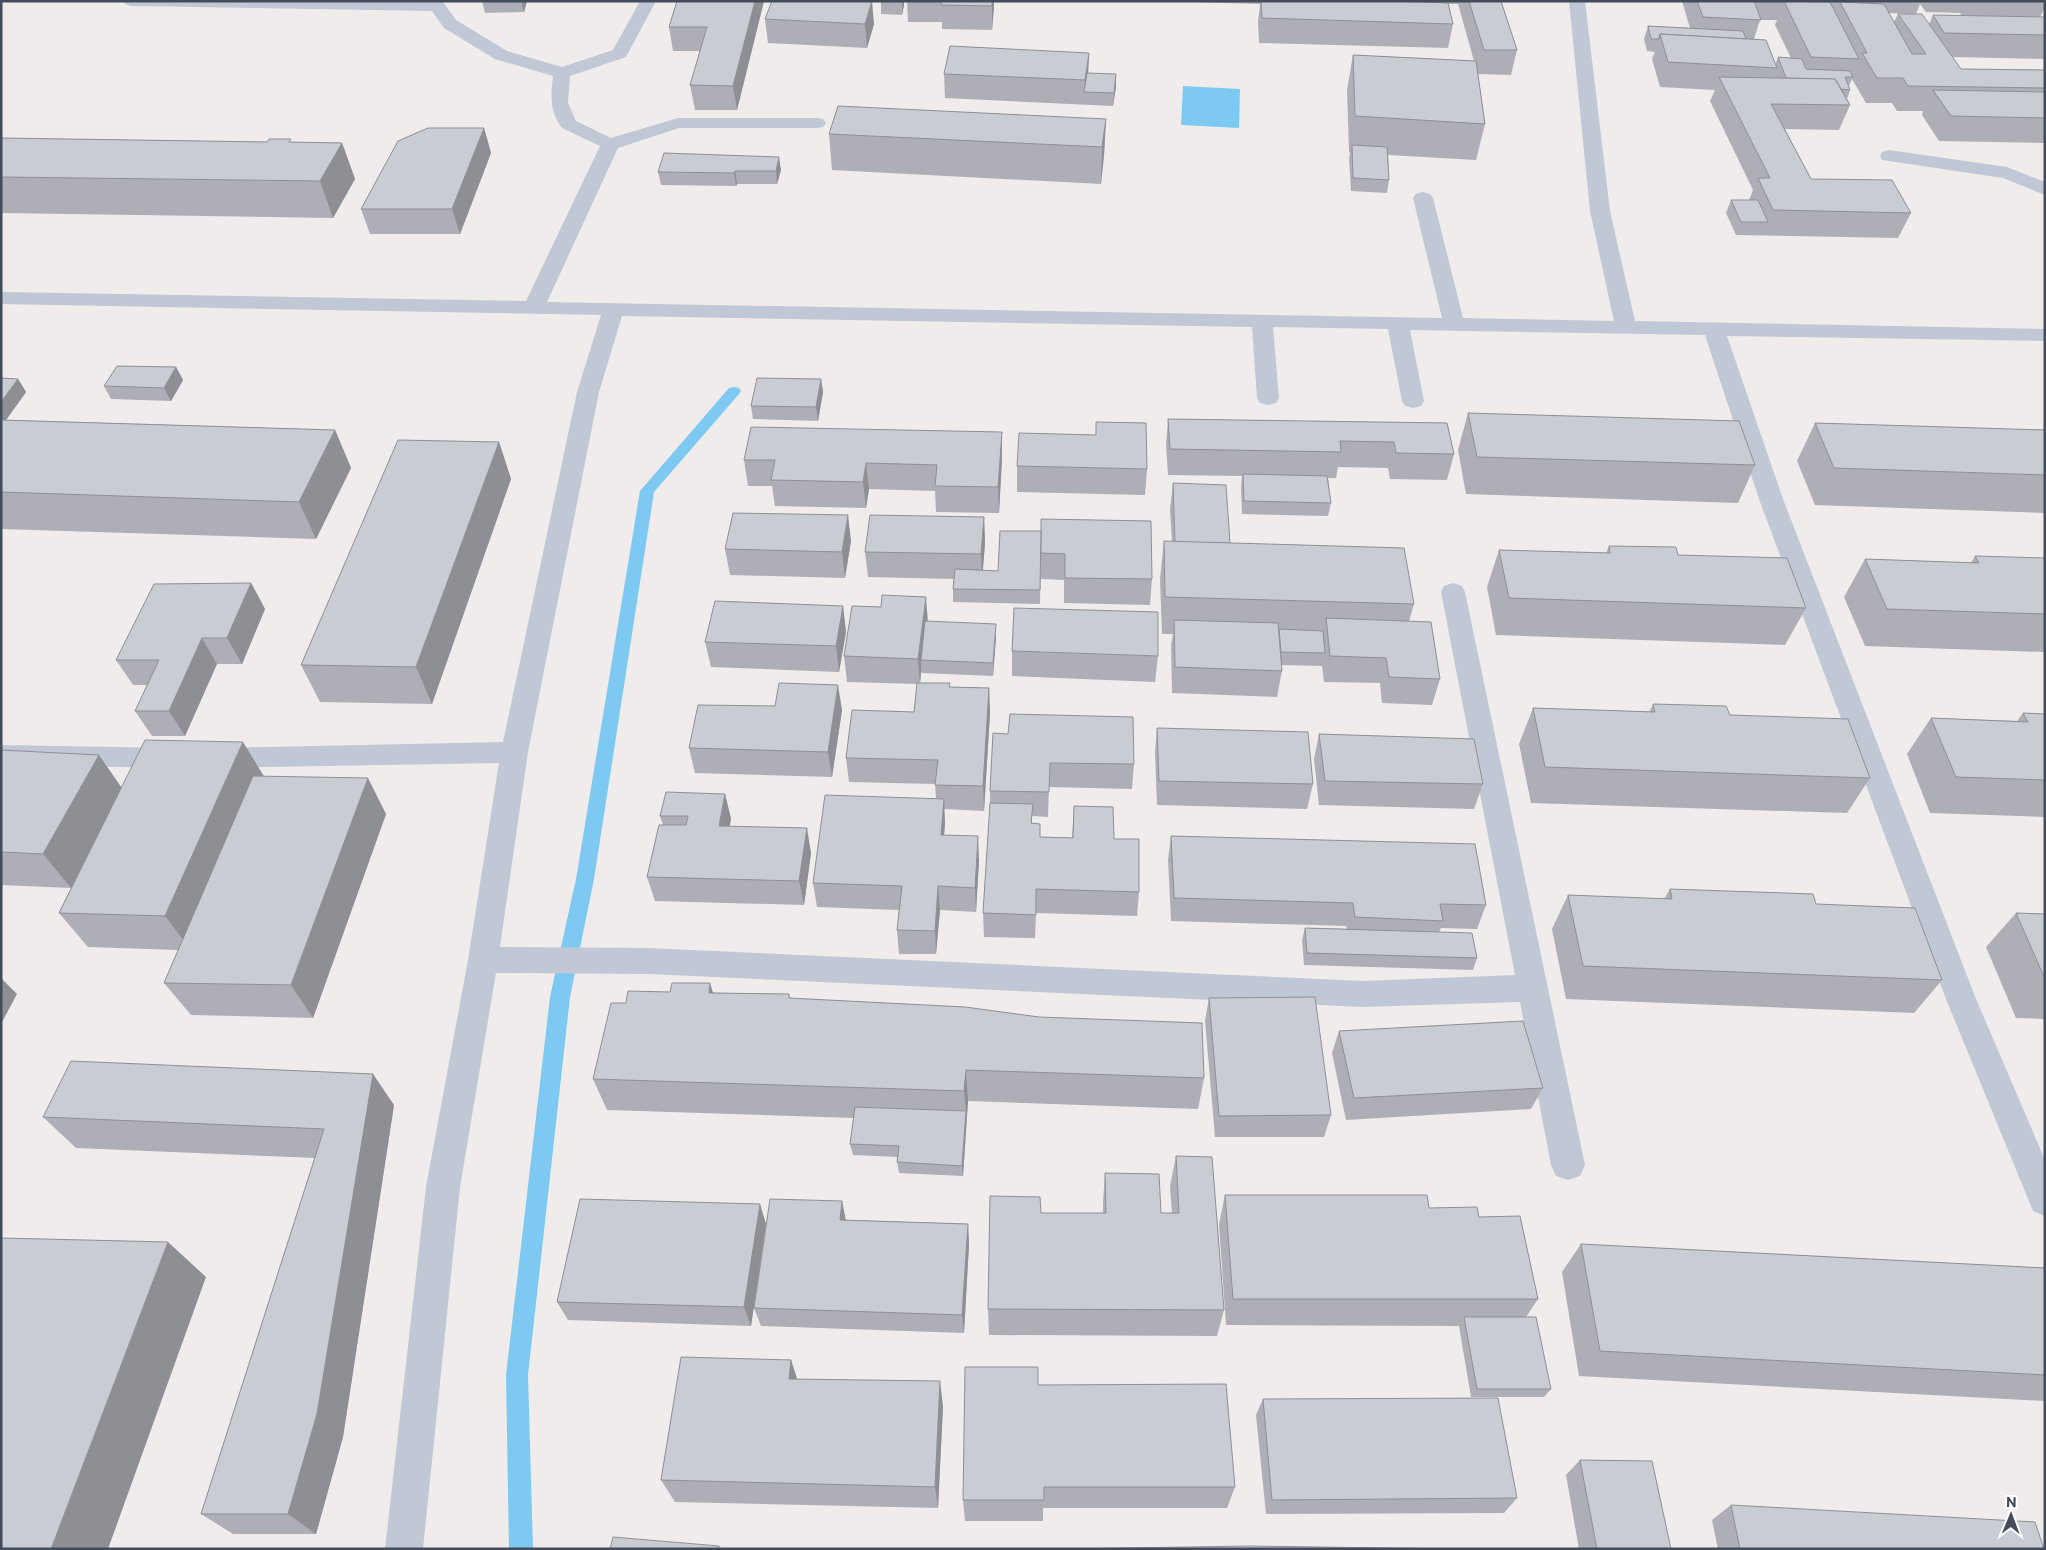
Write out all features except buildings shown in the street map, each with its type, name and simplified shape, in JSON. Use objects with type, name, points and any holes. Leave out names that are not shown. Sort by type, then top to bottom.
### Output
[{"type":"street","points":[[131,1],[437,3],[450,24],[500,55],[562,73],[620,53],[648,1]]},
{"type":"street","points":[[1577,1],[1600,211],[1626,327]]},
{"type":"street","points":[[562,73],[559,103],[568,124],[610,144],[678,123],[816,123]]},
{"type":"street","points":[[534,309],[610,144]]},
{"type":"street","points":[[1889,156],[2007,173],[2045,189]]},
{"type":"street","points":[[1423,198],[1454,324]]},
{"type":"street","points":[[1,298],[613,311],[1626,327],[2042,339]]},
{"type":"street","points":[[404,1549],[443,1187],[483,960],[514,752],[588,392],[613,311]]},
{"type":"street","points":[[1262,321],[1268,398]]},
{"type":"street","points":[[1398,324],[1413,400]]},
{"type":"street","points":[[1714,329],[1782,527],[1961,999],[2045,1200]]},
{"type":"street","points":[[1453,592],[1568,1165]]},
{"type":"street","points":[[1,755],[164,758],[514,752]]},
{"type":"street","points":[[483,960],[658,962],[1363,994],[1533,988]]},
{"type":"water","points":[[1183,86],[1240,89],[1239,128],[1181,125]]},
{"type":"waterway","points":[[521,1549],[517,1375],[560,997],[585,879],[647,491],[734,391]]}]
